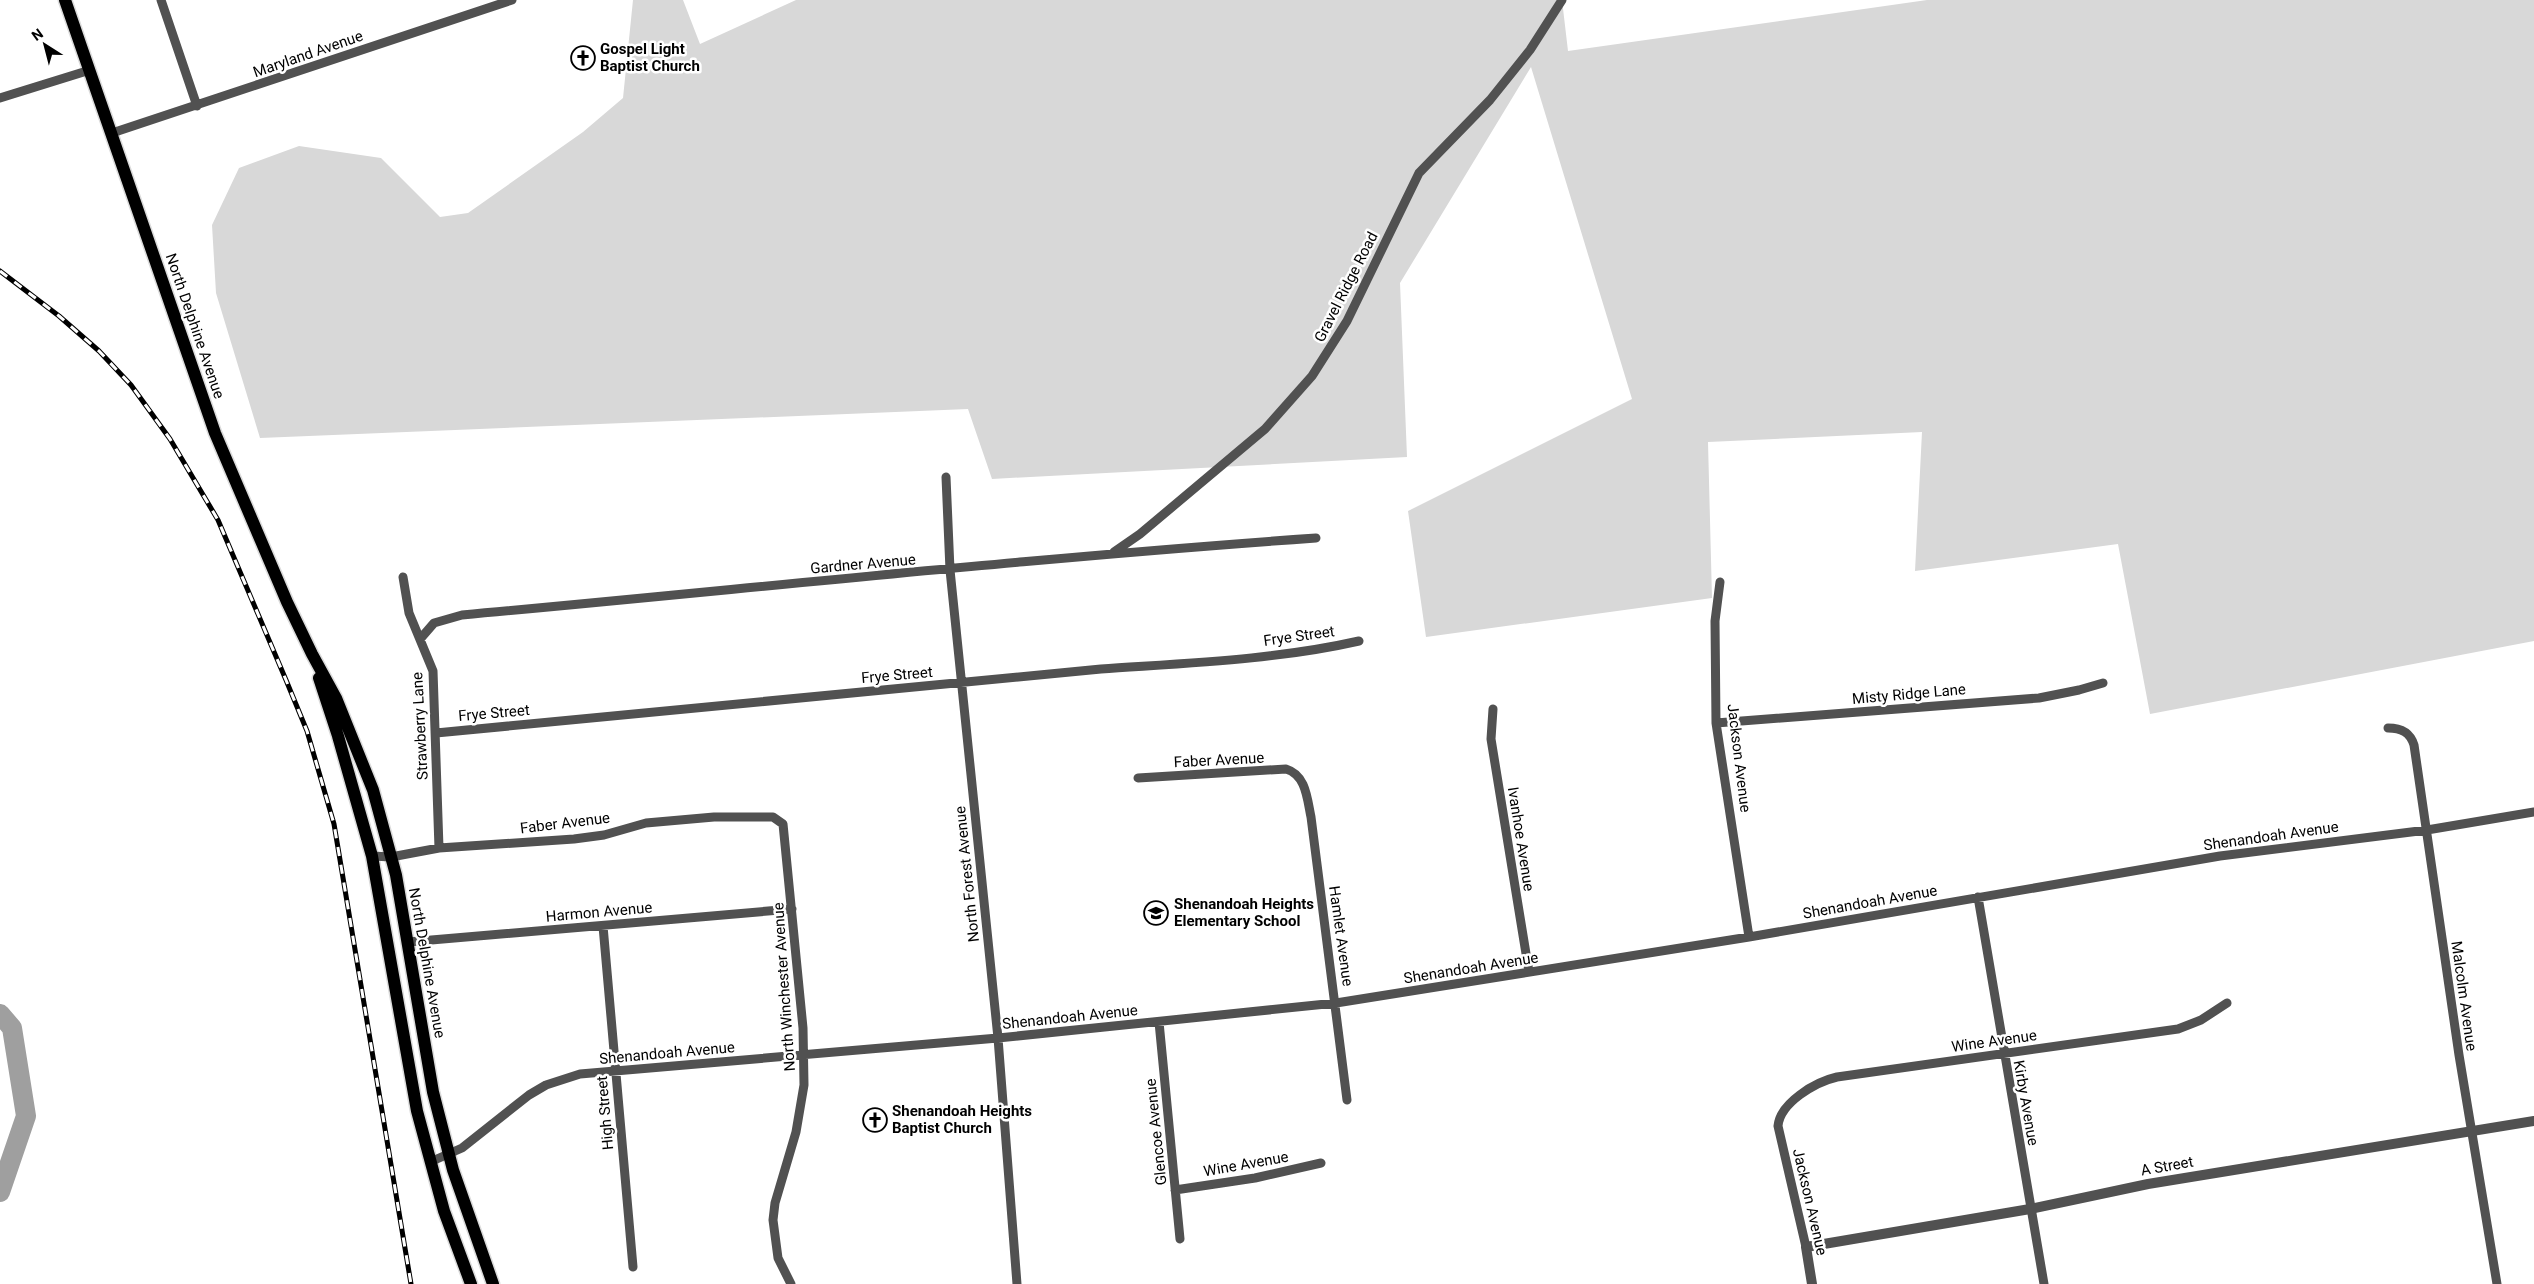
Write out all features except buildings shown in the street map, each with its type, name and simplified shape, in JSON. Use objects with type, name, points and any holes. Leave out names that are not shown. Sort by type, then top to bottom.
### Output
[{"type":"main road","name":"North Delphine Avenue","points":[[66,0],[215,433],[312,654],[336,698],[373,790],[391,857],[408,942],[433,1092],[449,1154],[493,1284]]},
{"type":"main road","name":"North Delphine Avenue","points":[[312,654],[338,736],[372,856],[405,1054],[430,1162],[444,1211],[471,1284]]},
{"type":"street","points":[[161,0],[197,106]]},
{"type":"street","name":"Maryland Avenue","points":[[112,133],[197,106],[484,4],[512,0]]},
{"type":"street","name":"Gravel Ridge Road","points":[[1114,552],[1224,465],[1287,407],[1325,357],[1362,292],[1419,173],[1490,100],[1530,50],[1562,0]]},
{"type":"street","points":[[0,98],[90,70]]},
{"type":"street","name":"North Forest Avenue","points":[[946,477],[950,570],[998,1038],[1017,1284]]},
{"type":"street","name":"Gardner Avenue","points":[[422,638],[434,622],[462,615],[950,570],[1114,552],[1316,538]]},
{"type":"street","name":"Strawberry Lane","points":[[403,577],[409,613],[414,627],[422,638],[433,671],[439,848]]},
{"type":"street","name":"Jackson Avenue","points":[[1720,582],[1715,621],[1716,723],[1749,937]]},
{"type":"street","name":"Frye Street","points":[[436,733],[1283,654],[1359,641]]},
{"type":"street","name":"Misty Ridge Lane","points":[[1716,723],[2039,698],[2079,690],[2103,682]]},
{"type":"street","name":"Ivanhoe Avenue","points":[[1493,710],[1491,739],[1529,972]]},
{"type":"street","name":"Malcolm Avenue","points":[[2388,728],[2404,731],[2412,739],[2496,1284]]},
{"type":"street","name":"Faber Avenue","points":[[1138,778],[1286,770],[1295,772],[1299,777]]},
{"type":"street","name":"Hamlet Avenue","points":[[1299,777],[1307,796],[1311,816],[1347,1100]]},
{"type":"street","name":"Shenandoah Avenue","points":[[430,1162],[462,1148],[521,1101],[546,1085],[580,1074],[998,1038],[1336,1003],[1749,937],[2220,856],[2426,830],[2534,812]]},
{"type":"street","name":"Faber Avenue","points":[[372,856],[391,857],[439,848],[574,839],[604,835],[646,823],[714,817],[773,817],[783,824],[786,830]]},
{"type":"street","name":"North Winchester Avenue","points":[[786,830],[804,1055],[802,1107],[775,1203],[773,1229],[778,1258],[791,1284]]},
{"type":"street","name":"Kirby Avenue","points":[[1978,898],[2044,1284]]},
{"type":"street","name":"Harmon Avenue","points":[[408,942],[792,909]]},
{"type":"street","name":"High Street","points":[[603,926],[633,1267]]},
{"type":"street","name":"Wine Avenue","points":[[1778,1126],[1782,1114],[1794,1099],[1833,1078],[2178,1029],[2201,1020],[2228,1002]]},
{"type":"street","name":"Glencoe Avenue","points":[[1158,1022],[1180,1239]]},
{"type":"street","name":"A Street","points":[[1806,1247],[2030,1209],[2148,1184],[2534,1121]]},
{"type":"street","name":"Jackson Avenue","points":[[1778,1126],[1806,1247],[1812,1284]]},
{"type":"street","name":"Wine Avenue","points":[[1175,1190],[1255,1178],[1321,1163]]},
{"type":"shaded area","points":[[633,0],[683,0],[700,44],[796,0],[1562,0],[1568,51],[1927,0],[2534,0],[2534,641],[2150,714],[2118,544],[1915,571],[1922,432],[1708,442],[1712,598],[1426,637],[1408,511],[1632,399],[1531,67],[1400,283],[1407,457],[992,479],[968,409],[260,438],[216,293],[212,225],[239,168],[299,146],[381,158],[440,217],[468,213],[583,132],[623,98]]},
{"type":"waterway","points":[[0,1014],[12,1028],[26,1116],[0,1192]]},
{"type":"railway","points":[[0,271],[59,316],[99,351],[131,385],[170,439],[218,520],[307,731],[334,824],[411,1284]]},
{"type":"place","name":"Gospel Light Baptist Church","points":[[583,58]]},
{"type":"place","name":"Shenandoah Heights Elementary School","points":[[1156,913]]},
{"type":"place","name":"Shenandoah Heights Baptist Church","points":[[875,1120]]}]
